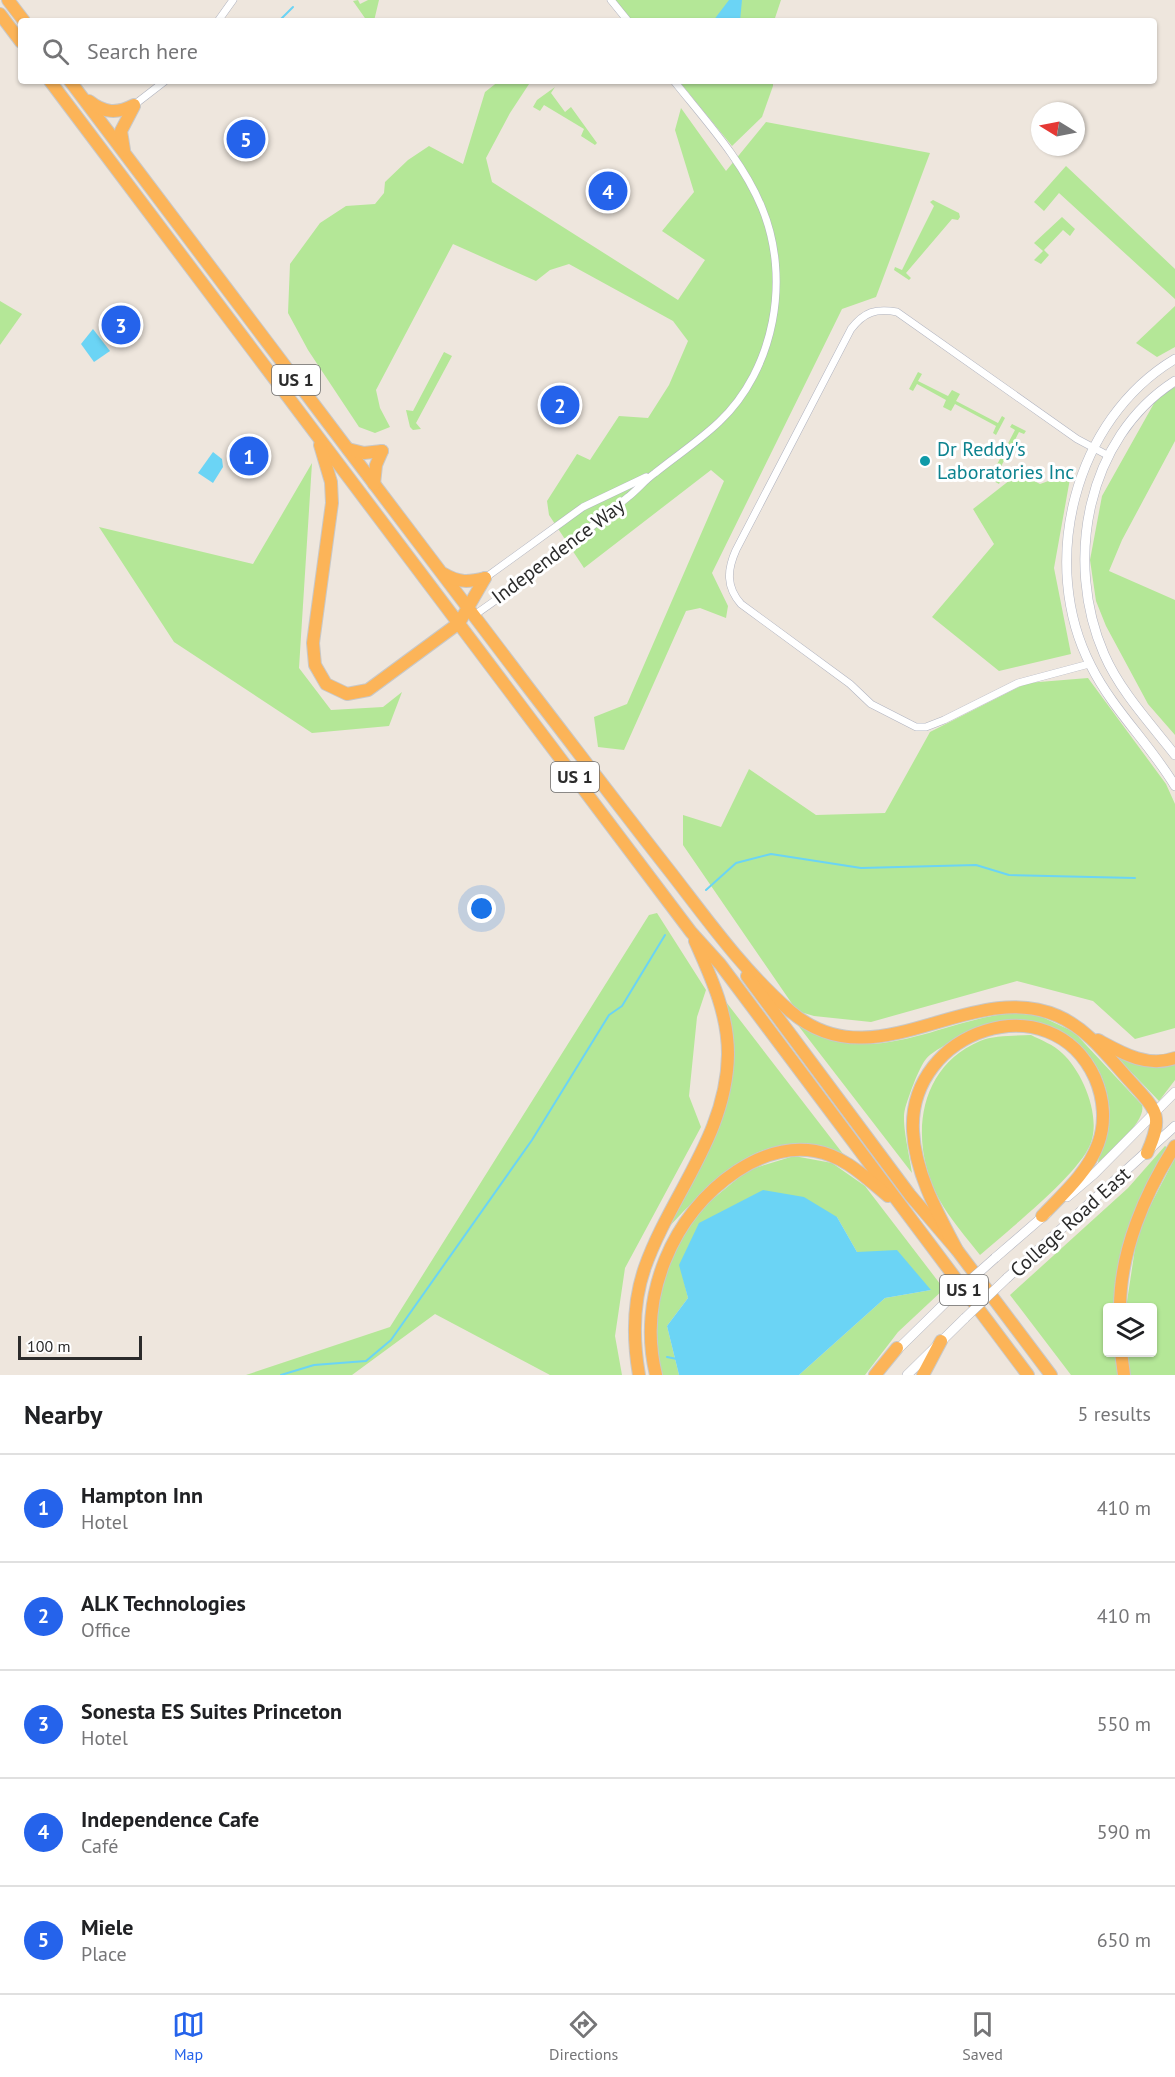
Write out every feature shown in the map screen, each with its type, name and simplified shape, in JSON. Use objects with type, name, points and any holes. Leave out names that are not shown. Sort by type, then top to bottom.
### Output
[{"type":"highway","points":[[10,0],[22,18]]},
{"type":"highway","points":[[0,14],[6,27],[18,39]]},
{"type":"highway","name":"US 1","points":[[52,84],[691,932],[720,964],[1018,1361],[1026,1375]]},
{"type":"highway","name":"US 1","points":[[72,84],[470,611],[734,954],[756,992],[784,1029],[910,1195],[957,1250],[1051,1375]]},
{"type":"highway","points":[[80,95],[109,112],[122,111],[134,105]]},
{"type":"highway","points":[[125,154],[121,131],[134,105]]},
{"type":"highway","points":[[318,438],[331,482],[332,503],[313,643],[315,665],[326,684],[347,694],[368,690],[459,623],[470,611],[485,578]]},
{"type":"highway","points":[[348,449],[364,453],[382,451],[376,465],[374,484]]},
{"type":"highway","points":[[442,574],[455,581],[468,582],[485,578]]},
{"type":"highway","points":[[639,1375],[635,1323],[644,1269],[654,1244],[709,1139],[721,1108],[726,1083],[728,1052],[725,1021],[716,990],[691,932]]},
{"type":"highway","points":[[734,954],[795,1015],[827,1032],[872,1038],[992,1008],[1016,1006],[1042,1010],[1062,1017],[1129,1057],[1153,1063],[1175,1058]]},
{"type":"highway","points":[[957,1250],[935,1209],[918,1160],[913,1131],[915,1105],[924,1079],[943,1054],[965,1038],[983,1030],[1010,1025],[1035,1028],[1057,1036],[1076,1050],[1090,1067],[1101,1092],[1104,1122],[1098,1145],[1088,1165],[1042,1216]]},
{"type":"highway","points":[[1089,1035],[1140,1093],[1156,1115],[1158,1129],[1147,1153]]},
{"type":"highway","points":[[1121,1303],[1127,1254],[1142,1208],[1175,1146]]},
{"type":"highway","points":[[656,1375],[651,1335],[652,1307],[660,1274],[672,1244],[689,1215],[708,1193],[729,1176],[769,1154],[795,1150],[816,1151],[851,1165],[900,1205]]},
{"type":"highway","points":[[923,1375],[942,1341]]},
{"type":"highway","points":[[875,1375],[897,1348]]},
{"type":"highway","points":[[1122,1357],[1124,1375]]},
{"type":"street","points":[[220,18],[233,0]]},
{"type":"street","points":[[611,0],[626,18]]},
{"type":"street","points":[[134,105],[161,84]]},
{"type":"street","name":"Independence Way","points":[[470,611],[629,497],[654,473],[719,422],[744,391],[759,365],[771,328],[776,288],[773,244],[762,207],[732,156],[676,84]]},
{"type":"street","points":[[1089,664],[1018,683],[944,720],[926,727],[916,727],[871,704],[850,684],[741,604],[729,585],[729,573],[736,550],[851,329],[858,319],[870,312],[882,309],[897,312],[1108,456]]},
{"type":"street","points":[[1175,359],[1144,384],[1121,407],[1094,448],[1077,488],[1066,553],[1072,608],[1089,664],[1100,684],[1175,786]]},
{"type":"street","points":[[1175,381],[1140,412],[1108,456],[1094,489],[1084,551],[1087,600],[1094,628],[1114,674],[1175,755]]},
{"type":"street","name":"Independence Way","points":[[485,578],[583,507],[654,473]]},
{"type":"street","name":"College Road East","points":[[881,1375],[897,1348],[1042,1216],[1094,1174],[1156,1115],[1175,1092]]},
{"type":"street","name":"College Road East","points":[[907,1375],[1007,1278],[1175,1126]]},
{"type":"green space","points":[[358,0],[360,4],[368,0],[379,0],[375,18],[365,18],[353,1]]},
{"type":"green space","points":[[611,0],[781,0],[775,18],[626,18]]},
{"type":"green space","points":[[495,84],[529,84],[510,113],[486,158],[492,182],[678,300],[705,260],[662,231],[694,192],[675,130],[681,108],[726,171],[766,122],[930,153],[876,297],[842,309],[712,573],[728,606],[726,618],[700,608],[686,611],[624,750],[598,747],[594,717],[627,704],[724,481],[711,470],[584,568],[549,515],[547,501],[577,454],[590,460],[619,416],[648,418],[669,385],[688,341],[673,321],[569,264],[550,270],[536,281],[453,244],[376,390],[380,408],[390,427],[375,433],[359,427],[308,350],[288,313],[290,264],[320,223],[346,206],[375,204],[384,193],[385,182],[408,160],[429,146],[463,164],[485,92]]},
{"type":"green space","points":[[681,84],[773,84],[762,117],[732,146]]},
{"type":"green space","points":[[555,87],[551,93],[565,112],[571,107],[597,143],[595,145],[581,136],[584,129],[544,105],[540,111],[533,107],[537,100]]},
{"type":"green space","points":[[1066,166],[1175,269],[1175,299],[1059,193],[1044,211],[1034,202]]},
{"type":"green space","points":[[933,200],[959,213],[960,217],[958,220],[952,219],[906,273],[911,278],[909,280],[894,270],[895,267],[902,270],[934,206],[930,202]]},
{"type":"green space","points":[[1062,217],[1075,229],[1070,236],[1063,230],[1044,250],[1049,255],[1041,264],[1034,260],[1043,251],[1034,243]]},
{"type":"green space","points":[[0,301],[22,314],[0,345]]},
{"type":"green space","points":[[1175,306],[1175,347],[1157,357],[1136,343]]},
{"type":"green space","points":[[444,352],[452,356],[416,423],[421,429],[413,430],[410,427],[406,410],[413,411]]},
{"type":"green space","points":[[918,372],[922,374],[918,381],[948,396],[952,390],[960,394],[956,401],[998,423],[1002,416],[1005,418],[996,435],[993,433],[996,426],[955,404],[951,411],[943,407],[946,400],[917,384],[913,391],[909,389]]},
{"type":"green space","points":[[1175,387],[1175,441],[1122,540],[1109,571],[1175,600],[1175,735],[1148,704],[1106,626],[1096,601],[1090,560],[1102,496],[1157,398]]},
{"type":"green space","points":[[1012,424],[1026,431],[1024,434],[1019,432],[996,476],[1001,479],[999,484],[985,476],[987,472],[992,474],[1015,430],[1010,427]]},
{"type":"green space","points":[[312,463],[299,668],[331,710],[383,707],[402,692],[389,726],[312,733],[174,642],[99,527],[253,564]]},
{"type":"green space","points":[[1019,473],[1040,484],[1071,473],[1054,568],[1071,654],[999,671],[932,617],[994,544],[973,509]]},
{"type":"green space","points":[[1088,678],[1166,784],[1175,804],[1175,1028],[1135,1039],[1093,1001],[1017,981],[871,1022],[814,1016],[797,1011],[683,845],[683,815],[721,827],[749,769],[816,815],[885,813],[930,732],[1027,683]]},
{"type":"green space","points":[[657,913],[706,990],[697,1017],[689,1096],[701,1127],[625,1268],[615,1336],[622,1375],[550,1375],[435,1314],[352,1375],[246,1375],[390,1327],[649,915]]},
{"type":"green space","points":[[723,998],[847,1159],[788,1147],[771,1148],[754,1154],[720,1176],[665,1231],[721,1121],[734,1048]]},
{"type":"green space","points":[[1016,1013],[1040,1016],[1074,1032],[1142,1105],[1139,1120],[1133,1128],[1098,1163],[1109,1113],[1102,1076],[1088,1054],[1069,1037],[1046,1026],[1021,1021],[995,1023],[969,1031],[926,1059],[914,1083],[904,1115],[912,1173],[797,1024],[840,1040],[867,1044],[886,1043],[978,1019]]},
{"type":"green space","points":[[1031,1035],[1059,1050],[1077,1072],[1092,1109],[1093,1134],[1083,1158],[1057,1187],[980,1255],[943,1206],[930,1177],[924,1154],[922,1132],[924,1109],[931,1088],[942,1069],[959,1053],[986,1039]]},
{"type":"green space","points":[[1113,1053],[1143,1065],[1175,1064],[1175,1080],[1159,1101]]},
{"type":"green space","points":[[1165,1146],[1168,1148],[1135,1211],[1117,1303],[1103,1303],[1103,1357],[1119,1357],[1120,1375],[1071,1375],[1010,1295],[1128,1188]]},
{"type":"green space","points":[[794,1156],[832,1163],[865,1186],[944,1289],[898,1332],[865,1375],[799,1375],[885,1298],[931,1290],[857,1252],[837,1217],[680,1265],[688,1298],[667,1326],[679,1375],[663,1375],[655,1353],[661,1276],[692,1216],[748,1170]]},
{"type":"green space","points":[[1175,1158],[1175,1375],[1129,1375],[1128,1357],[1157,1357],[1157,1303],[1127,1303],[1138,1229]]},
{"type":"water","points":[[729,0],[742,0],[740,18],[715,18]]},
{"type":"water","points":[[93,329],[110,351],[94,362],[81,344]]},
{"type":"water","points":[[213,452],[222,459],[223,467],[213,483],[198,473]]},
{"type":"water","points":[[763,1190],[804,1197],[837,1217],[857,1252],[897,1250],[931,1290],[885,1298],[799,1375],[679,1375],[667,1326],[688,1298],[679,1265],[699,1223]]},
{"type":"waterway","points":[[282,18],[293,7]]},
{"type":"waterway","points":[[706,890],[736,863],[771,854],[861,868],[976,865],[1009,875],[1135,878]]},
{"type":"waterway","points":[[281,1375],[314,1365],[366,1361],[391,1340],[532,1140],[609,1015],[622,1006],[665,935]]},
{"type":"waterway","points":[[667,1357],[677,1359]]},
{"type":"place","name":"Miele","points":[[246,139]]},
{"type":"place","name":"Independence Cafe","points":[[608,191]]},
{"type":"place","name":"Sonesta ES Suites Princeton","points":[[121,325]]},
{"type":"place","name":"ALK Technologies","points":[[560,405]]},
{"type":"place","name":"Hampton Inn","points":[[249,456]]},
{"type":"place","name":"Dr Reddy's Laboratories Inc","points":[[925,461]]}]
